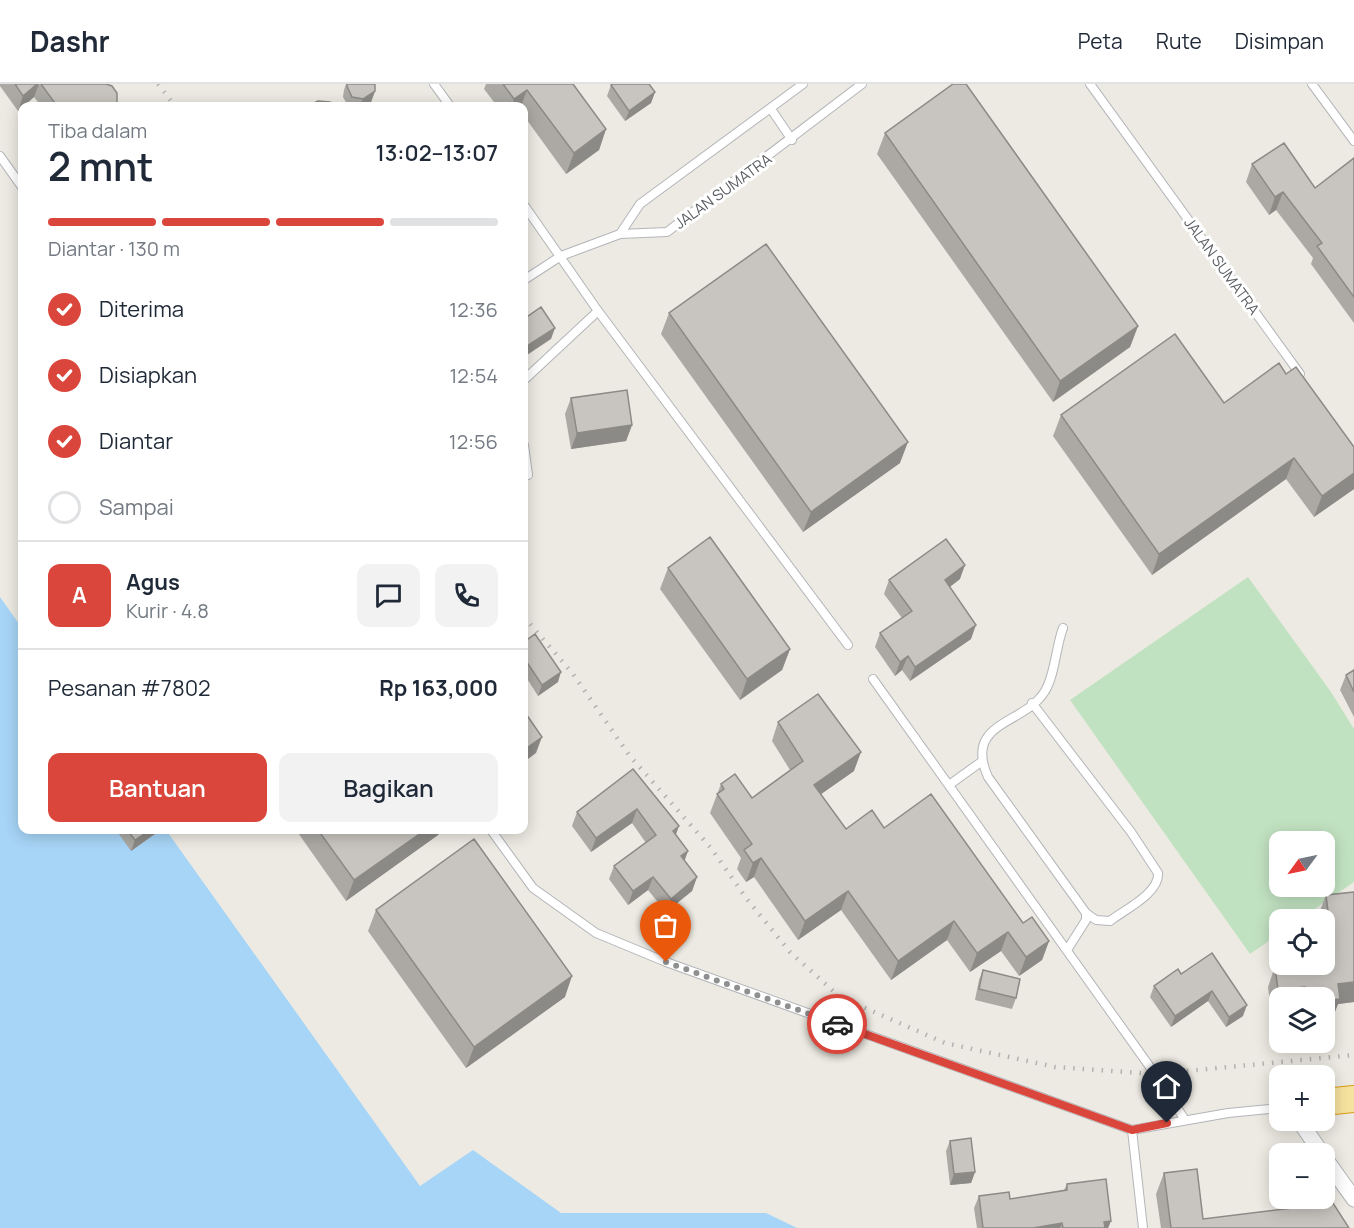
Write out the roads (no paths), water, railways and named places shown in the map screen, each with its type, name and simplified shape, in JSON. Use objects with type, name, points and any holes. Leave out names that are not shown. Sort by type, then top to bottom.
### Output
[{"type":"highway","points":[[1335,1101],[1354,1099]]},
{"type":"street","points":[[1335,1172],[1354,1199]]},
{"type":"lane","points":[[434,84],[447,102]]},
{"type":"lane","points":[[620,234],[640,204],[803,84]]},
{"type":"lane","name":"JALAN SUMATRA","points":[[528,277],[561,256],[620,234],[668,232],[792,140],[862,84]]},
{"type":"lane","name":"JALAN SUMATRA","points":[[1090,84],[1305,381]]},
{"type":"lane","points":[[1312,84],[1354,141]]},
{"type":"lane","points":[[771,109],[792,140]]},
{"type":"lane","points":[[0,156],[18,181]]},
{"type":"lane","points":[[528,211],[598,311],[848,645]]},
{"type":"lane","points":[[528,376],[598,311]]},
{"type":"lane","points":[[1032,703],[1131,832],[1158,873],[1159,880],[1154,888],[1110,921],[1096,920],[1086,913],[988,777],[981,762],[982,745],[990,733],[1045,692],[1063,628]]},
{"type":"lane","points":[[873,679],[1067,950],[1185,1120]]},
{"type":"lane","points":[[949,785],[981,762]]},
{"type":"lane","points":[[494,834],[533,888],[596,933],[666,962],[1132,1130],[1269,1109]]},
{"type":"lane","points":[[1067,950],[1086,920],[1086,913]]},
{"type":"lane","points":[[1132,1130],[1143,1228]]},
{"type":"water","points":[[0,597],[18,622],[18,834],[169,834],[420,1186],[473,1150],[561,1213],[766,1213],[797,1228],[0,1228]]},
{"type":"railway","points":[[158,84],[172,102]]},
{"type":"railway","points":[[528,622],[573,674],[629,755],[711,848],[746,898],[790,952],[840,997],[945,1043],[1055,1067],[1155,1074],[1354,1055]]}]
